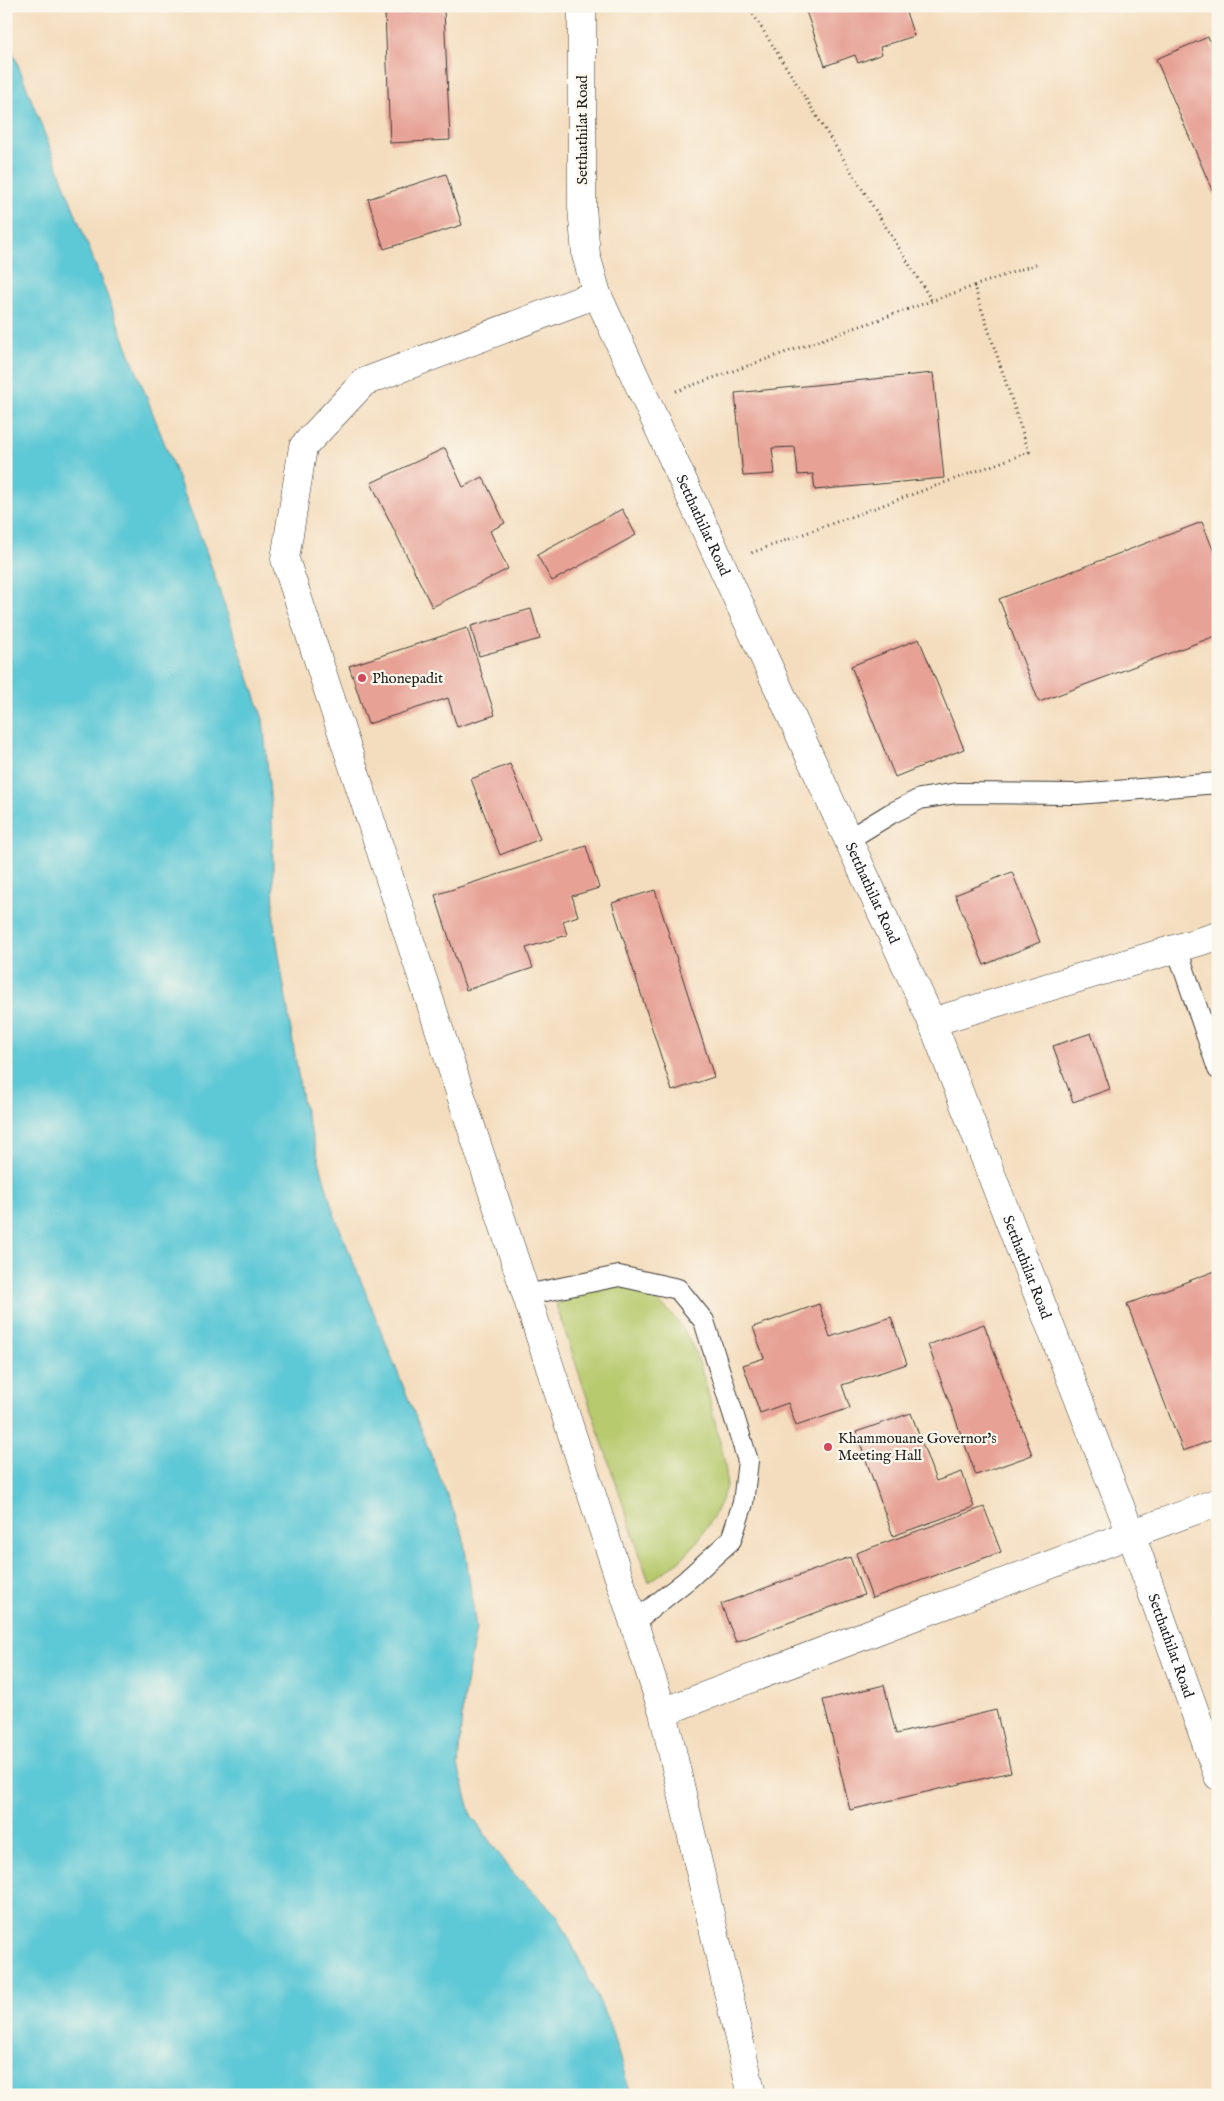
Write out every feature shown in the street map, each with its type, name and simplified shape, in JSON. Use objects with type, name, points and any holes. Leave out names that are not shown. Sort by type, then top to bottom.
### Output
[{"type":"street","name":"Setthathilat Road","points":[[582,6],[582,207],[586,254],[597,294],[648,401],[932,1022],[1131,1534],[1218,1776]]},
{"type":"street","points":[[597,294],[364,382],[304,447],[285,559],[663,1712],[752,2095]]},
{"type":"street","points":[[932,1022],[1218,936]]},
{"type":"street","points":[[663,1712],[1218,1502]]},
{"type":"lane","points":[[849,839],[890,814],[920,799],[957,792],[1077,794],[1218,783]]},
{"type":"lane","points":[[1177,949],[1218,1070]]},
{"type":"lane","points":[[526,1295],[619,1276],[678,1290],[704,1321],[748,1461],[743,1503],[731,1540],[687,1580],[634,1622]]},
{"type":"path","points":[[748,6],[932,301]]},
{"type":"path","points":[[648,401],[1036,264]]},
{"type":"path","points":[[722,564],[1029,452],[974,286]]},
{"type":"green space","points":[[624,1287],[648,1296],[666,1308],[680,1324],[690,1342],[706,1384],[725,1467],[725,1490],[702,1535],[679,1561],[649,1582],[556,1305],[581,1289]]},
{"type":"water","points":[[6,34],[205,548],[263,719],[272,816],[274,923],[302,1100],[334,1214],[463,1535],[476,1628],[463,1700],[458,1766],[472,1817],[513,1873],[558,1916],[608,2019],[631,2095],[6,2095]]},
{"type":"building","points":[[821,6],[904,6],[914,36],[880,47],[882,54],[858,63],[855,55],[825,66],[806,11]]},
{"type":"building","points":[[444,10],[450,140],[390,143],[385,12]]},
{"type":"building","points":[[1208,37],[1218,59],[1218,204],[1156,59]]},
{"type":"building","points":[[446,174],[462,225],[384,249],[368,199]]},
{"type":"building","points":[[933,373],[944,478],[815,490],[813,474],[798,475],[795,447],[772,448],[775,474],[743,476],[735,393]]},
{"type":"building","points":[[445,448],[463,487],[483,477],[505,523],[490,531],[508,569],[432,607],[371,483]]},
{"type":"building","points":[[622,509],[636,535],[552,581],[537,555]]},
{"type":"building","points":[[1202,522],[1218,562],[1218,635],[1039,702],[999,599]]},
{"type":"building","points":[[531,609],[540,639],[479,656],[471,626]]},
{"type":"building","points":[[467,628],[495,715],[457,727],[448,698],[368,724],[349,666]]},
{"type":"building","points":[[919,639],[964,749],[895,777],[851,666]]},
{"type":"building","points":[[510,764],[540,839],[500,855],[471,779]]},
{"type":"building","points":[[586,846],[599,888],[572,896],[578,916],[563,921],[567,935],[526,948],[533,968],[466,990],[435,895]]},
{"type":"building","points":[[1012,872],[1040,942],[984,965],[955,895]]},
{"type":"building","points":[[655,890],[714,1077],[672,1091],[612,903]]},
{"type":"building","points":[[1091,1033],[1110,1089],[1073,1102],[1053,1046]]},
{"type":"building","points":[[1218,1270],[1218,1438],[1183,1451],[1127,1304]]},
{"type":"building","points":[[819,1304],[830,1337],[891,1317],[907,1364],[842,1385],[850,1408],[796,1426],[788,1403],[760,1413],[743,1365],[764,1358],[753,1327]]},
{"type":"building","points":[[984,1324],[1032,1455],[976,1475],[928,1345]]},
{"type":"building","points":[[911,1413],[936,1481],[962,1472],[974,1507],[893,1536],[856,1432]]},
{"type":"building","points":[[984,1507],[1001,1552],[872,1598],[856,1553]]},
{"type":"building","points":[[850,1557],[864,1595],[736,1642],[721,1604]]},
{"type":"building","points":[[884,1685],[896,1734],[996,1710],[1011,1772],[850,1810],[823,1700]]},
{"type":"place","name":"Phonepadit","points":[[362,678]]},
{"type":"place","name":"Khammouane Governor's Meeting Hall","points":[[828,1447]]}]
